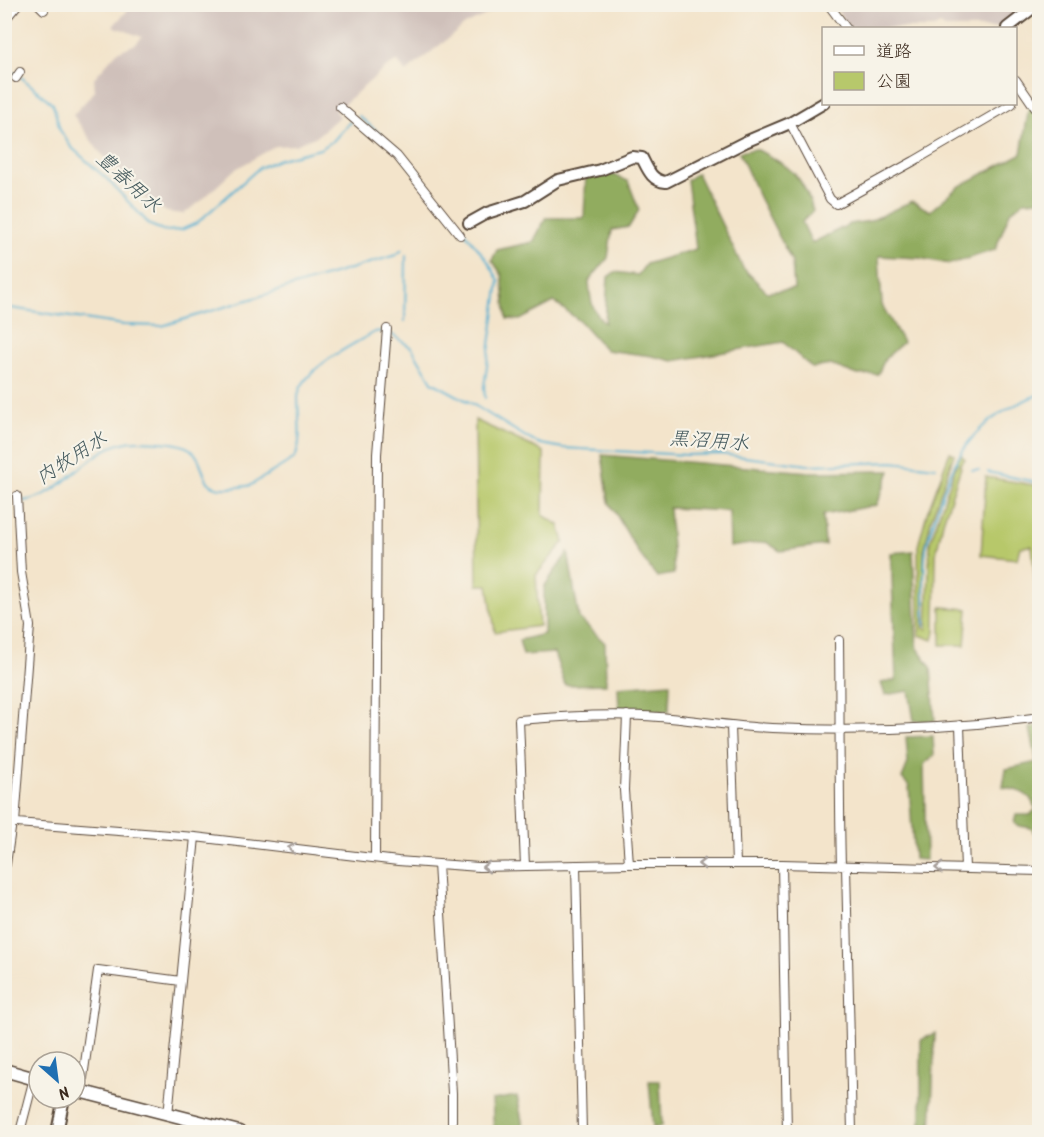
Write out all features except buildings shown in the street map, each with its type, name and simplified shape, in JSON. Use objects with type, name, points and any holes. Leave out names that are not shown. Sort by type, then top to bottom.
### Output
[{"type":"main road","points":[[4,1070],[27,1076]]},
{"type":"main road","points":[[87,1093],[168,1115],[193,1127],[235,1132]]},
{"type":"street","points":[[8,16],[18,4]]},
{"type":"street","points":[[828,4],[845,27]]},
{"type":"street","points":[[1008,27],[1038,4]]},
{"type":"street","points":[[1017,82],[1040,115]]},
{"type":"street","points":[[1017,100],[1026,95]]},
{"type":"street","points":[[340,108],[397,156],[458,232],[487,213],[525,201],[558,180],[600,170],[632,157],[642,158],[653,177],[659,182],[666,182],[745,142],[790,123],[822,104]]},
{"type":"street","points":[[790,123],[830,199],[836,204],[1009,105]]},
{"type":"street","points":[[375,858],[377,454],[387,329]]},
{"type":"street","points":[[4,864],[6,864],[30,626],[21,572],[17,496]]},
{"type":"street","points":[[839,640],[841,730],[839,782],[844,866],[852,1132]]},
{"type":"street","points":[[525,866],[519,720],[587,715],[661,717],[731,726],[841,730],[931,728],[1040,717]]},
{"type":"street","points":[[627,716],[624,790],[629,864]]},
{"type":"street","points":[[731,726],[736,864]]},
{"type":"street","points":[[960,726],[965,868]]},
{"type":"street","points":[[10,822],[195,837],[375,858],[479,867],[782,864],[1040,871]]},
{"type":"street","points":[[168,1115],[195,837]]},
{"type":"street","points":[[438,864],[452,1093],[452,1132]]},
{"type":"street","points":[[782,864],[787,1132]]},
{"type":"street","points":[[576,865],[582,1132]]},
{"type":"street","points":[[85,1050],[98,970],[181,981]]},
{"type":"street","points":[[20,1132],[27,1109]]},
{"type":"street","points":[[57,1132],[62,1110]]},
{"type":"shaded area","points":[[130,5],[506,5],[465,25],[406,72],[397,61],[383,70],[335,112],[340,116],[317,136],[295,145],[276,146],[234,170],[201,201],[183,214],[167,212],[145,199],[98,150],[73,115],[95,91],[94,78],[117,52],[136,44],[142,37],[113,26]]},
{"type":"shaded area","points":[[833,5],[1029,5],[998,27],[943,27],[940,25],[936,27],[849,27]]},
{"type":"green space","points":[[1030,101],[1039,115],[1039,200],[1024,201],[1010,212],[995,250],[950,264],[919,258],[879,256],[882,305],[903,342],[885,359],[878,374],[858,375],[831,365],[812,368],[783,342],[673,361],[606,350],[581,322],[554,302],[520,320],[507,319],[502,275],[492,260],[497,250],[533,242],[546,218],[584,218],[586,173],[609,173],[628,181],[639,210],[629,227],[612,230],[608,258],[589,281],[593,305],[605,323],[608,277],[615,272],[638,275],[646,264],[696,249],[687,180],[697,173],[743,268],[767,292],[794,289],[792,262],[739,152],[756,149],[786,166],[799,179],[813,211],[802,222],[812,243],[850,224],[870,221],[912,201],[930,211],[958,187],[1021,154]]},
{"type":"green space","points":[[475,420],[544,452],[543,515],[559,525],[564,542],[536,575],[539,626],[495,632],[488,585],[477,585]]},
{"type":"green space","points":[[950,452],[954,454],[931,520],[924,551],[923,628],[927,629],[930,542],[961,455],[965,459],[959,465],[961,467],[943,522],[936,554],[933,640],[919,635],[918,546],[927,513]]},
{"type":"green space","points":[[602,455],[810,472],[890,471],[877,505],[823,515],[825,545],[780,551],[766,542],[730,547],[729,511],[669,508],[674,574],[657,577],[638,552],[609,502]]},
{"type":"green space","points":[[986,477],[1039,486],[1039,599],[1037,599],[1032,546],[1020,547],[1017,559],[981,555]]},
{"type":"green space","points":[[913,551],[917,647],[931,667],[935,721],[914,721],[909,691],[885,695],[881,683],[896,680],[891,553]]},
{"type":"green space","points":[[568,552],[579,618],[605,643],[606,684],[565,685],[554,653],[523,655],[519,640],[544,634],[544,587]]},
{"type":"green space","points":[[941,607],[968,609],[965,645],[941,645]]},
{"type":"green space","points":[[670,683],[669,711],[619,710],[618,687]]},
{"type":"green space","points":[[1040,726],[1039,839],[1031,828],[1014,823],[1016,815],[1030,815],[1036,809],[1031,799],[1019,791],[1003,787],[1006,769],[1037,762],[1030,728]]},
{"type":"green space","points":[[933,736],[934,756],[924,764],[926,860],[914,859],[909,786],[902,778],[908,763],[906,737]]},
{"type":"green space","points":[[935,1033],[931,1132],[921,1132],[921,1040]]},
{"type":"green space","points":[[649,1081],[660,1081],[662,1126],[653,1127]]},
{"type":"green space","points":[[517,1096],[524,1131],[530,1132],[494,1132],[492,1100]]},
{"type":"waterway","name":"豊春用水","points":[[4,69],[16,74]]},
{"type":"waterway","name":"豊春用水","points":[[21,77],[53,104],[60,130],[71,147],[108,180],[150,225],[165,231],[181,230],[197,223],[259,168],[280,159],[320,149],[333,141],[350,122]]},
{"type":"waterway","name":"豊春用水","points":[[359,116],[390,143]]},
{"type":"waterway","name":"豊春用水","points":[[404,157],[456,221]]},
{"type":"waterway","name":"豊春用水","points":[[464,231],[487,260],[499,281],[484,387],[485,398]]},
{"type":"waterway","points":[[4,307],[124,325],[162,326],[396,255],[402,250]]},
{"type":"waterway","points":[[405,321],[406,255]]},
{"type":"waterway","name":"内牧用水","points":[[23,501],[39,497],[53,489],[107,449],[123,443],[140,441],[173,443],[190,449],[196,455],[211,485],[228,488],[251,485],[295,458],[299,436],[298,397],[308,377],[329,359],[375,332],[382,331]]},
{"type":"waterway","name":"黒沼用水","points":[[391,334],[412,348],[432,382],[541,444],[563,448],[687,455],[720,454],[809,465],[892,462],[936,467]]},
{"type":"waterway","points":[[925,626],[926,548],[946,483],[954,465],[963,449],[987,423],[1019,403],[1040,394]]},
{"type":"waterway","name":"黒沼用水","points":[[972,470],[979,470]]},
{"type":"waterway","name":"黒沼用水","points":[[988,472],[1040,483]]},
{"type":"waterway","name":"内牧用水","points":[[4,495],[12,498]]}]
